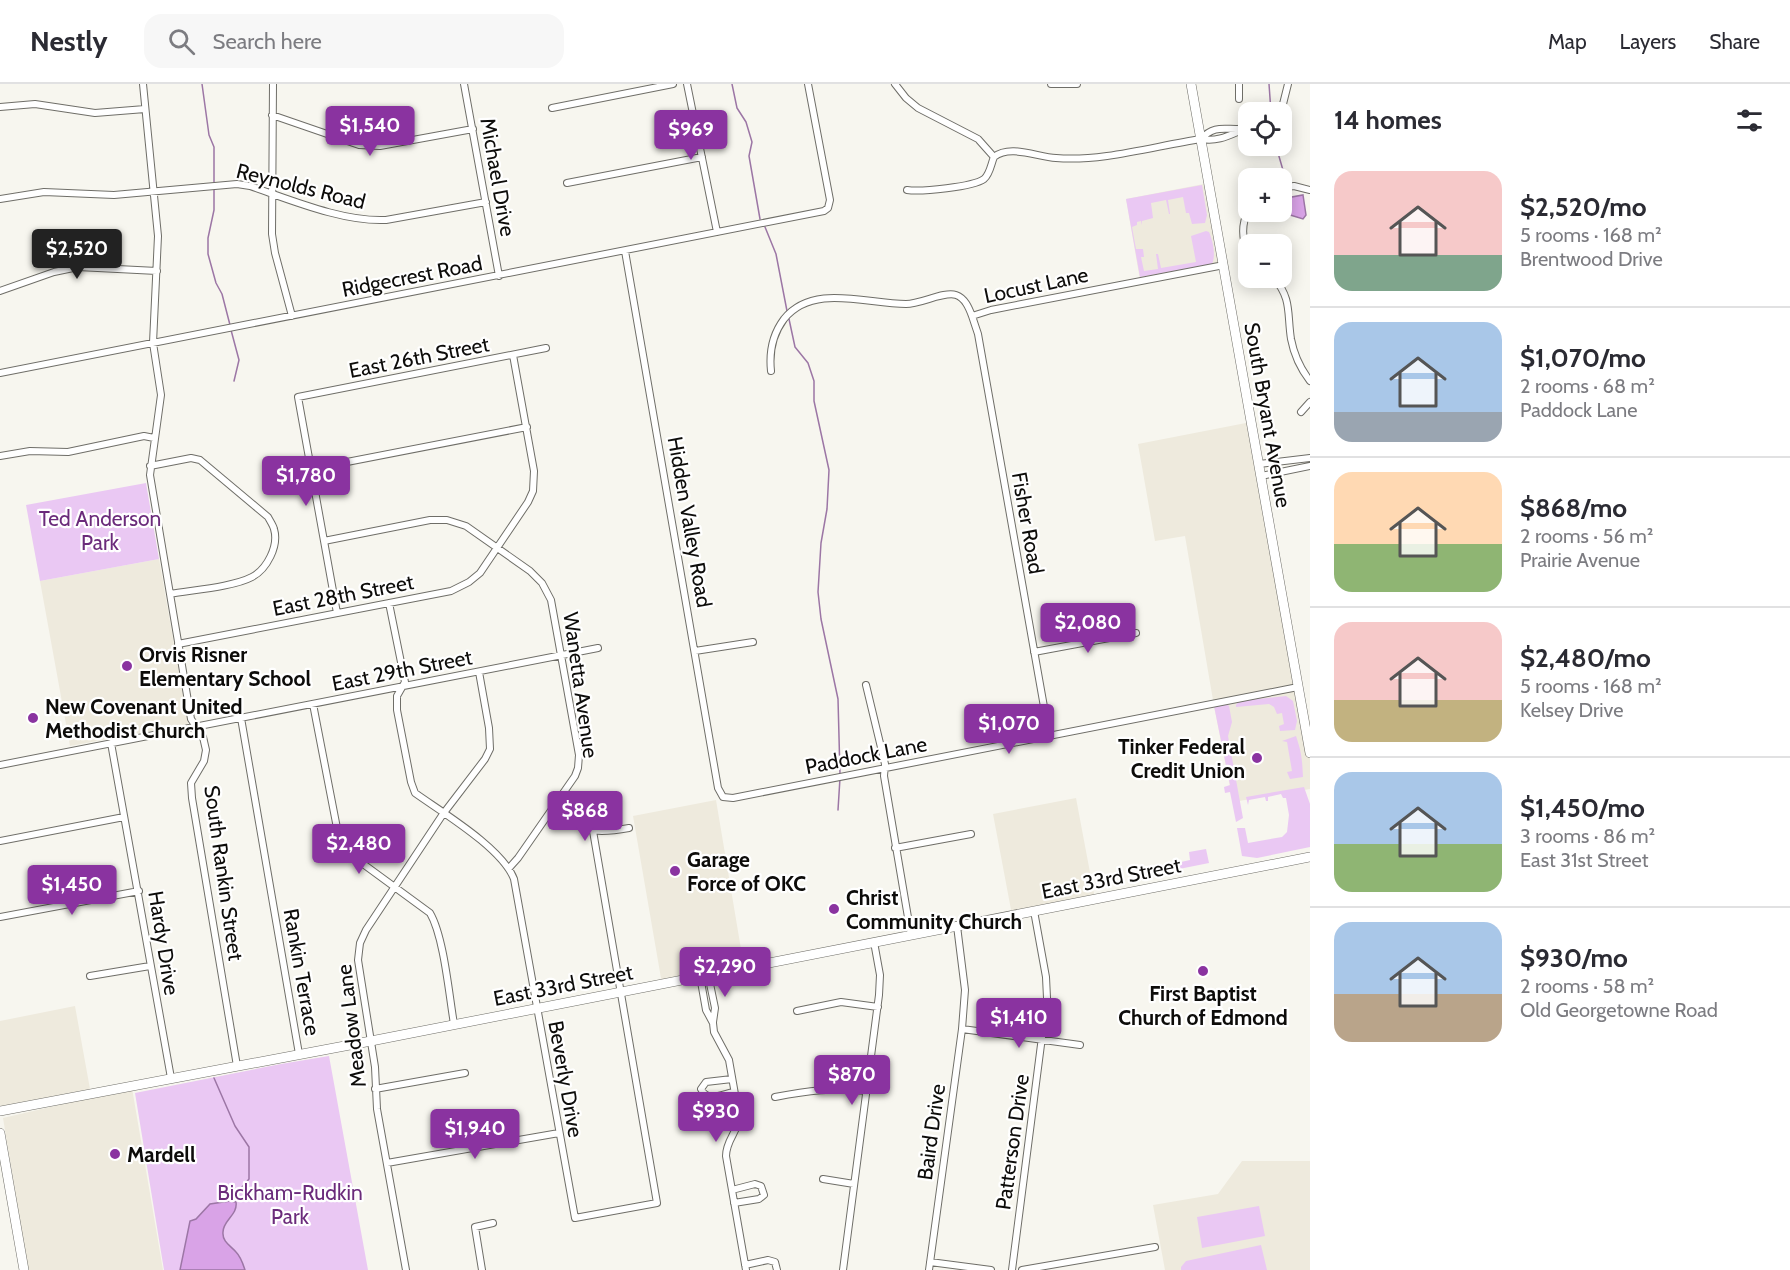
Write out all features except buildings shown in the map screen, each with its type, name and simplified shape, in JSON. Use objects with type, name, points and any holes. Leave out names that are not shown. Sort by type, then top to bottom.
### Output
[{"type":"street","name":"South Rankin Street","points":[[143,84],[158,236],[153,342],[161,395],[150,466],[151,486],[191,719],[203,737],[206,750],[204,761],[191,783],[192,798],[237,1066]]},
{"type":"street","points":[[273,84],[273,244],[292,316]]},
{"type":"street","name":"Michael Drive","points":[[464,84],[499,276]]},
{"type":"street","points":[[552,108],[673,84]]},
{"type":"street","points":[[687,84],[717,232]]},
{"type":"street","name":"Ridgecrest Road","points":[[0,373],[820,212],[828,208],[830,200],[808,84]]},
{"type":"street","points":[[895,84],[918,108],[978,139],[994,157]]},
{"type":"street","points":[[1051,84],[1077,84]]},
{"type":"street","name":"South Bryant Avenue","points":[[1191,84],[1310,753]]},
{"type":"street","points":[[1239,84],[1239,99]]},
{"type":"street","points":[[1284,102],[1288,84]]},
{"type":"street","points":[[0,107],[35,104],[95,113],[145,109]]},
{"type":"street","points":[[272,115],[359,145],[380,146],[473,129]]},
{"type":"street","points":[[1202,139],[1209,131],[1238,129]]},
{"type":"street","points":[[907,190],[925,191],[979,181],[988,175],[994,157],[1004,151],[1057,159],[1088,158],[1202,139],[1210,141],[1238,132]]},
{"type":"street","points":[[567,183],[702,157]]},
{"type":"street","name":"Reynolds Road","points":[[0,200],[44,192],[114,195],[226,183],[244,184],[348,217],[372,221],[486,202]]},
{"type":"street","points":[[1292,186],[1310,190]]},
{"type":"street","name":"Hidden Valley Road","points":[[625,251],[718,788],[723,797]]},
{"type":"street","name":"Locust Lane","points":[[771,371],[772,344],[782,321],[797,307],[816,299],[911,304],[956,295],[965,302],[972,316],[991,310],[1224,265]]},
{"type":"street","points":[[0,291],[54,272],[78,267],[157,271]]},
{"type":"street","points":[[1281,288],[1286,295],[1293,348],[1299,366],[1310,381]]},
{"type":"street","name":"Fisher Road","points":[[972,316],[978,335],[1049,735]]},
{"type":"street","name":"East 26th Street","points":[[311,469],[298,397],[546,348]]},
{"type":"street","points":[[496,547],[528,502],[533,491],[534,471],[513,355]]},
{"type":"street","points":[[1301,412],[1310,402]]},
{"type":"street","points":[[337,613],[311,469],[527,427]]},
{"type":"street","points":[[0,456],[30,451],[68,452],[144,436],[154,438]]},
{"type":"street","points":[[150,466],[191,458],[200,460],[268,517],[274,529],[275,540],[272,553],[263,568],[253,577],[238,582],[170,594]]},
{"type":"street","points":[[1259,464],[1310,458]]},
{"type":"street","points":[[1261,476],[1310,465]]},
{"type":"street","name":"Wanetta Avenue","points":[[324,541],[440,519],[466,526],[530,570],[547,590],[554,614],[579,754],[575,776],[519,858],[509,868]]},
{"type":"street","name":"East 28th Street","points":[[178,645],[460,587],[480,573],[496,547]]},
{"type":"street","name":"Beverly Drive","points":[[389,603],[405,682],[397,696],[397,710],[415,793],[488,847],[509,868],[518,896],[575,1218],[657,1203],[620,992]]},
{"type":"street","points":[[1034,652],[1136,633]]},
{"type":"street","points":[[695,651],[753,642]]},
{"type":"street","name":"East 29th Street","points":[[0,765],[598,648]]},
{"type":"street","name":"Meadow Lane","points":[[406,1270],[377,1109],[371,1041],[358,960],[360,943],[366,930],[443,813],[485,759],[490,749],[489,728],[478,672]]},
{"type":"street","points":[[866,686],[885,768],[884,776],[895,848],[911,935]]},
{"type":"street","name":"Paddock Lane","points":[[723,797],[733,798],[1298,687]]},
{"type":"street","points":[[313,704],[341,841],[355,858],[430,913],[435,923],[454,1024]]},
{"type":"street","name":"Rankin Terrace","points":[[241,718],[299,1054]]},
{"type":"street","name":"Hardy Drive","points":[[111,743],[171,1078]]},
{"type":"street","points":[[552,809],[574,825],[593,831],[629,828]]},
{"type":"street","points":[[0,841],[124,817]]},
{"type":"street","points":[[593,831],[620,992]]},
{"type":"street","points":[[895,848],[971,834]]},
{"type":"street","name":"East 33rd Street","points":[[0,1111],[371,1041],[1310,857]]},
{"type":"street","points":[[0,917],[139,891]]},
{"type":"street","name":"Patterson Drive","points":[[1012,1270],[1047,988],[1034,911]]},
{"type":"street","name":"Baird Drive","points":[[930,1270],[962,1029],[965,990],[957,926]]},
{"type":"street","points":[[843,1270],[878,1007],[880,975],[874,942]]},
{"type":"street","points":[[90,976],[150,966]]},
{"type":"street","points":[[704,975],[714,1005],[714,1032],[729,1060],[739,1117],[739,1126],[729,1141],[726,1151],[746,1268],[771,1260],[775,1262],[777,1270]]},
{"type":"street","points":[[704,975],[706,1006],[713,1023]]},
{"type":"street","points":[[797,1011],[841,1002],[878,1007]]},
{"type":"street","points":[[706,1006],[714,1005]]},
{"type":"street","points":[[962,1029],[1080,1045]]},
{"type":"street","points":[[375,1089],[465,1073]]},
{"type":"street","points":[[732,1079],[706,1082],[701,1089],[711,1098],[735,1092]]},
{"type":"street","points":[[775,1097],[823,1089],[845,1088],[867,1091]]},
{"type":"street","points":[[0,1133],[24,1270]]},
{"type":"street","points":[[387,1163],[559,1133]]},
{"type":"street","points":[[823,1179],[854,1184]]},
{"type":"street","points":[[732,1190],[755,1184],[764,1190],[764,1195],[759,1199],[734,1203]]},
{"type":"street","points":[[482,1270],[475,1227],[493,1223]]},
{"type":"street","points":[[1022,1270],[1155,1247]]},
{"type":"street","points":[[930,1262],[991,1270]]},
{"type":"shaded area","points":[[1209,183],[1224,265],[1140,280],[1126,199]]},
{"type":"shaded area","points":[[1303,195],[1306,215],[1303,219],[1292,216],[1292,197]]},
{"type":"shaded area","points":[[1251,422],[1310,753],[1310,789],[1233,802],[1185,536],[1155,541],[1138,444]]},
{"type":"shaded area","points":[[159,559],[188,724],[70,746],[40,581]]},
{"type":"shaded area","points":[[1076,798],[1095,899],[1012,915],[993,814]]},
{"type":"shaded area","points":[[716,800],[744,967],[662,984],[633,816]]},
{"type":"shaded area","points":[[75,1006],[90,1089],[0,1108],[0,1021]]},
{"type":"shaded area","points":[[132,1088],[163,1270],[28,1270],[3,1118]]},
{"type":"shaded area","points":[[1242,1161],[1310,1161],[1310,1270],[1165,1270],[1153,1205],[1218,1194]]},
{"type":"shaded area","points":[[236,1202],[236,1207],[225,1224],[223,1235],[225,1241],[239,1256],[245,1270],[180,1270],[190,1221],[196,1219],[210,1204]]},
{"type":"green space","points":[[1202,185],[1207,215],[1205,223],[1192,224],[1189,213],[1186,213],[1183,197],[1168,200],[1170,214],[1166,200],[1151,203],[1153,218],[1142,221],[1142,225],[1141,221],[1137,222],[1137,225],[1132,227],[1136,249],[1143,249],[1144,257],[1141,257],[1144,271],[1158,269],[1156,254],[1158,254],[1161,268],[1196,262],[1191,236],[1206,231],[1209,232],[1213,244],[1212,264],[1140,277],[1126,199]]},
{"type":"green space","name":"Ted Anderson Park","points":[[146,483],[159,559],[40,581],[26,505]]},
{"type":"green space","points":[[1286,696],[1293,701],[1297,721],[1295,730],[1280,731],[1279,726],[1284,724],[1282,713],[1277,714],[1274,707],[1269,704],[1236,707],[1239,701]]},
{"type":"green space","points":[[1226,704],[1229,706],[1232,722],[1228,736],[1243,818],[1236,822],[1230,792],[1225,793],[1224,787],[1230,785],[1214,706]]},
{"type":"green space","points":[[1296,736],[1303,777],[1290,779],[1287,772],[1292,771],[1287,742],[1282,741]]},
{"type":"green space","points":[[1304,787],[1310,804],[1310,847],[1257,858],[1242,856],[1237,828],[1245,828],[1248,843],[1282,837],[1287,832],[1289,815],[1286,798],[1283,798],[1281,794],[1268,797],[1268,801],[1265,797],[1249,800],[1248,805],[1246,797]]},
{"type":"green space","points":[[1206,849],[1209,863],[1174,870],[1172,864],[1190,860],[1189,852]]},
{"type":"green space","name":"Bickham-Rudkin Park","points":[[329,1056],[368,1270],[164,1270],[135,1093]]},
{"type":"green space","points":[[1259,1206],[1265,1236],[1202,1248],[1197,1217]]},
{"type":"green space","points":[[1261,1245],[1267,1270],[1181,1270],[1186,1261]]},
{"type":"waterway","points":[[202,84],[209,135],[214,147],[214,182]]},
{"type":"waterway","points":[[732,84],[737,108],[746,122],[752,142],[749,156],[760,219]]},
{"type":"waterway","points":[[1269,84],[1270,102]]},
{"type":"waterway","points":[[1279,156],[1282,168]]},
{"type":"waterway","points":[[214,187],[214,210],[208,238],[208,254],[230,325]]},
{"type":"waterway","points":[[765,227],[776,254],[787,311]]},
{"type":"waterway","points":[[789,319],[795,347],[808,363],[814,381],[814,401],[829,470],[818,592],[821,619],[838,699],[840,774]]},
{"type":"waterway","points":[[231,330],[239,360],[234,381]]},
{"type":"waterway","points":[[838,810],[840,778]]},
{"type":"waterway","points":[[214,1078],[235,1126],[249,1147],[249,1179],[230,1201]]},
{"type":"place","name":"Orvis Risner Elementary School","points":[[127,666]]},
{"type":"place","name":"New Covenant United Methodist Church","points":[[33,718]]},
{"type":"place","name":"Tinker Federal Credit Union","points":[[1257,758]]},
{"type":"place","name":"Garage Force of OKC","points":[[675,871]]},
{"type":"place","name":"Christ Community Church","points":[[834,909]]},
{"type":"place","name":"First Baptist Church of Edmond","points":[[1203,971]]},
{"type":"place","name":"Mardell","points":[[115,1154]]}]
